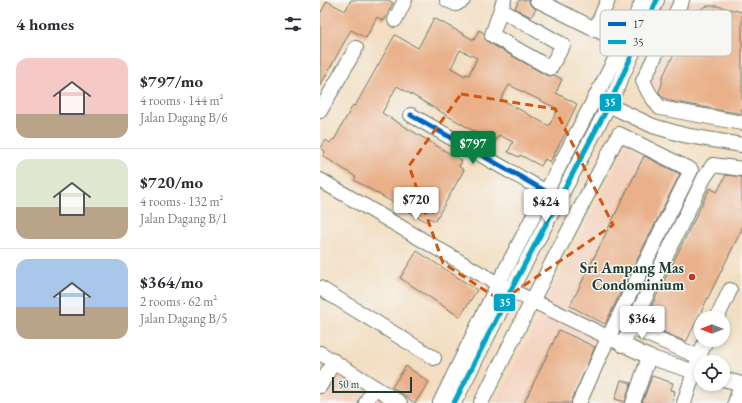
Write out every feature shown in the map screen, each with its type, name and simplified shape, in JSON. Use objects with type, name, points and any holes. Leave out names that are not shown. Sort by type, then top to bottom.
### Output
[{"type":"street","points":[[395,20],[405,0]]},
{"type":"street","points":[[447,0],[456,4],[463,0]]},
{"type":"street","points":[[537,0],[600,32]]},
{"type":"street","points":[[604,10],[608,0]]},
{"type":"street","points":[[640,10],[643,0]]},
{"type":"street","points":[[651,10],[657,0]]},
{"type":"street","points":[[677,10],[682,0]]},
{"type":"street","points":[[503,5],[564,45],[550,68],[492,34],[503,5]]},
{"type":"street","points":[[595,30],[600,18]]},
{"type":"street","points":[[320,110],[356,48]]},
{"type":"street","points":[[553,196],[595,98],[622,56]]},
{"type":"street","points":[[440,403],[553,196],[609,105],[626,56]]},
{"type":"street","points":[[655,56],[643,80],[649,93],[660,108],[742,123]]},
{"type":"street","points":[[595,98],[653,126],[684,136],[742,145]]},
{"type":"street","points":[[653,126],[660,108]]},
{"type":"street","points":[[411,115],[553,196]]},
{"type":"street","points":[[481,403],[619,134],[691,170],[608,338],[579,403]]},
{"type":"street","points":[[622,345],[708,172],[713,165],[742,168]]},
{"type":"street","points":[[320,180],[504,287],[622,345],[649,357],[694,372]]},
{"type":"street","points":[[454,403],[504,287]]},
{"type":"street","points":[[320,288],[434,358]]},
{"type":"street","points":[[720,311],[730,290]]},
{"type":"street","points":[[631,327],[694,355]]},
{"type":"street","points":[[320,353],[400,403]]},
{"type":"street","points":[[633,403],[649,357]]},
{"type":"street","points":[[320,386],[334,362]]},
{"type":"street","points":[[730,381],[741,384],[735,403]]},
{"type":"street","points":[[684,403],[694,382]]},
{"type":"street","points":[[366,403],[374,387]]},
{"type":"highlighted area","points":[[461,94],[555,109],[613,225],[501,301],[443,263],[409,166]]},
{"type":"shaded area","points":[[685,0],[742,0],[742,120],[661,105],[647,80],[658,56],[732,56],[732,10],[680,10]]},
{"type":"shaded area","points":[[627,145],[687,175],[574,403],[496,403]]},
{"type":"shaded area","points":[[320,346],[408,403],[320,403]]},
{"type":"building","points":[[351,0],[389,0],[393,3],[384,21],[377,17],[366,38],[351,30],[320,86],[320,14],[327,1],[345,11]]},
{"type":"building","points":[[519,0],[529,0],[530,5],[536,9],[531,17],[515,8]]},
{"type":"building","points":[[707,6],[717,6],[742,12],[742,114],[670,101],[662,97],[659,92],[662,84],[662,78],[673,56],[732,56],[732,10],[699,10]]},
{"type":"building","points":[[434,18],[474,40],[479,30],[484,33],[485,39],[488,42],[546,75],[554,75],[562,79],[556,93],[577,104],[564,131],[566,132],[550,162],[545,159],[541,166],[520,155],[519,157],[508,152],[513,142],[499,135],[494,143],[397,86],[382,113],[462,161],[459,167],[464,170],[435,221],[429,218],[427,222],[354,180],[356,177],[323,156],[325,151],[321,148],[326,140],[330,143],[333,139],[334,140],[395,35],[418,48]],"holes":[[[460,50],[477,58],[469,75],[466,74],[465,76],[451,68]],[[509,85],[558,109],[549,126],[501,99]]]},
{"type":"building","points":[[644,156],[680,174],[605,324],[570,306]]},
{"type":"building","name":"Sri Ampang Mas Condominium","points":[[726,175],[742,177],[742,229],[701,311],[694,311],[694,326],[686,342],[643,323],[710,188],[717,192]]},
{"type":"building","points":[[417,251],[477,290],[460,317],[400,278]]},
{"type":"building","points":[[559,330],[595,347],[571,403],[524,403]]},
{"type":"building","points":[[406,366],[429,382],[415,403],[392,387]]},
{"type":"building","points":[[652,376],[673,383],[671,390],[675,391],[672,403],[642,403]]},
{"type":"building","points":[[621,380],[631,383],[625,402],[615,399]]},
{"type":"transit line","name":"35","points":[[652,10],[657,0]]},
{"type":"transit line","name":"35","points":[[454,403],[511,290],[609,105],[631,56]]},
{"type":"transit line","name":"17","points":[[411,115],[559,199]]},
{"type":"place","name":"Sri Ampang Mas Condominium","points":[[692,277]]}]
